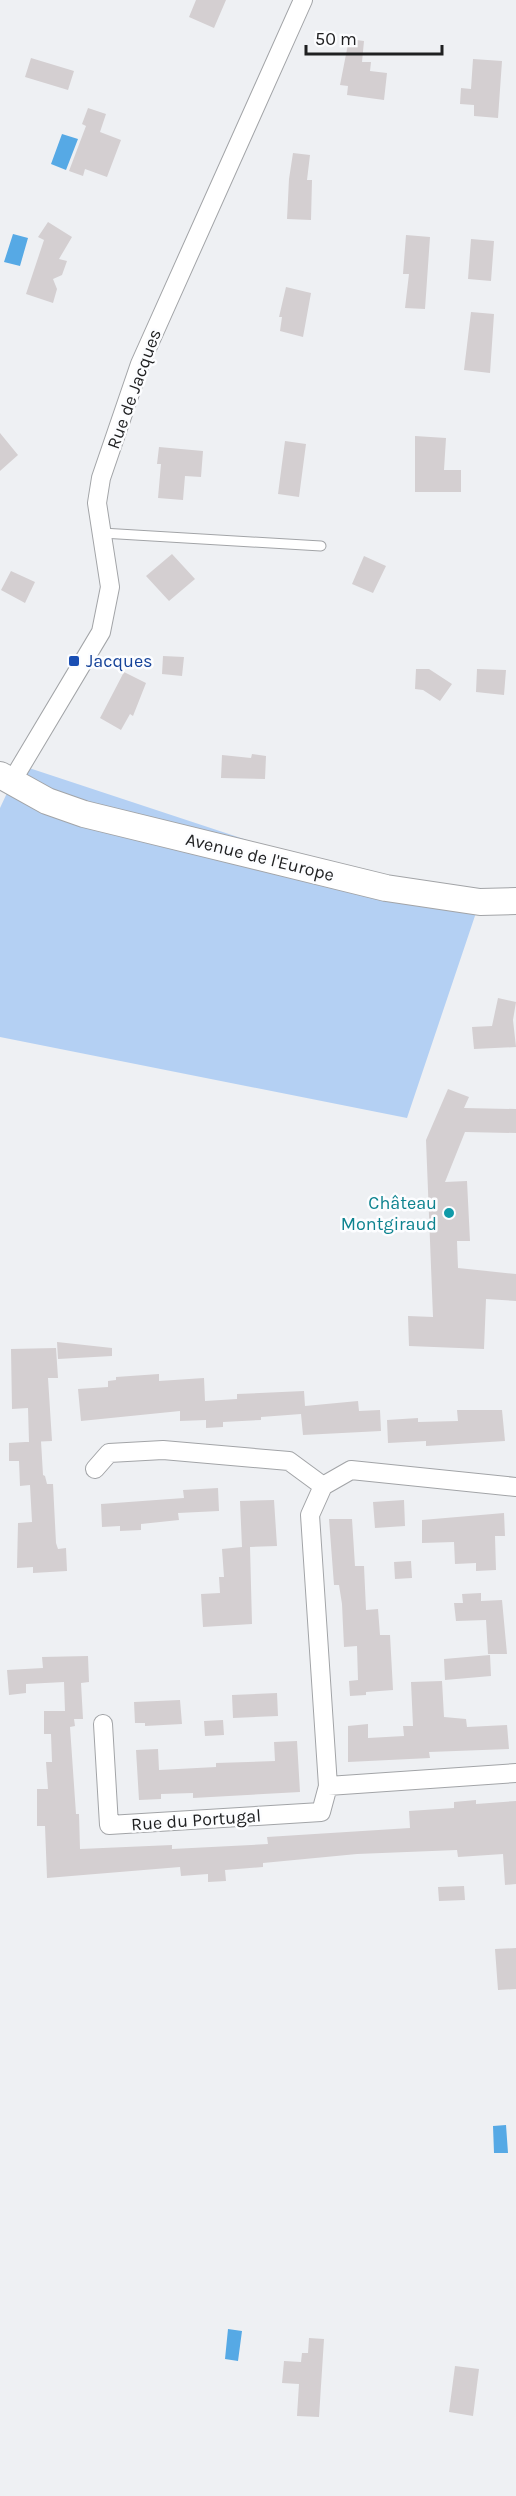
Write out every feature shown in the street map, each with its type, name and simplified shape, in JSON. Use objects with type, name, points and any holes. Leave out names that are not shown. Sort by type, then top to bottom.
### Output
[{"type":"street","name":"Rue de Jacques","points":[[6,778],[101,632],[110,587],[97,503],[101,478],[140,364],[303,0]]},
{"type":"street","name":"Avenue de l'Europe","points":[[6,778],[47,801],[84,813],[386,888],[470,901],[516,901]]},
{"type":"street","points":[[95,1469],[109,1453],[163,1450],[289,1461],[323,1486],[351,1470],[516,1487]]},
{"type":"street","name":"Rue du Portugal","points":[[103,1724],[109,1825],[321,1812],[328,1786],[310,1515],[323,1486]]},
{"type":"street","points":[[328,1786],[516,1773]]},
{"type":"lane","points":[[102,533],[321,546]]},
{"type":"shaded area","points":[[20,765],[292,855],[417,882],[484,889],[407,1118],[0,1037],[0,808]]},
{"type":"water","points":[[62,134],[78,139],[66,170],[51,164]]},
{"type":"water","points":[[13,234],[28,238],[20,266],[4,262]]},
{"type":"water","points":[[506,2125],[508,2153],[494,2153],[493,2126]]},
{"type":"water","points":[[228,2329],[242,2331],[238,2361],[225,2359]]},
{"type":"building","points":[[196,0],[226,0],[214,28],[189,17]]},
{"type":"building","points":[[349,39],[364,41],[362,62],[371,62],[370,71],[387,73],[384,100],[347,95],[348,86],[340,85]]},
{"type":"building","points":[[31,58],[74,71],[68,90],[25,77]]},
{"type":"building","points":[[473,59],[502,61],[498,118],[474,116],[474,105],[460,104],[461,88],[471,89]]},
{"type":"building","points":[[88,108],[106,114],[100,132],[121,140],[107,177],[85,169],[83,176],[69,171],[86,126],[82,124]]},
{"type":"building","points":[[293,153],[310,155],[307,180],[312,180],[311,220],[287,219]]},
{"type":"building","points":[[48,222],[72,237],[59,259],[67,261],[62,275],[53,279],[57,289],[53,303],[26,294],[44,240],[38,237]]},
{"type":"building","points":[[406,235],[430,237],[425,309],[405,308],[409,274],[403,274]]},
{"type":"building","points":[[471,239],[494,241],[491,281],[468,279]]},
{"type":"building","points":[[286,287],[311,293],[303,337],[280,331],[282,317],[279,317]]},
{"type":"building","points":[[471,312],[494,314],[490,373],[464,370]]},
{"type":"building","points":[[0,433],[18,455],[0,471]]},
{"type":"building","points":[[415,436],[446,438],[444,470],[461,470],[461,492],[415,492]]},
{"type":"building","points":[[285,441],[306,444],[299,497],[278,494]]},
{"type":"building","points":[[159,447],[203,451],[201,477],[185,476],[183,500],[158,498],[161,464],[157,464]]},
{"type":"building","points":[[172,554],[195,579],[169,601],[146,576]]},
{"type":"building","points":[[364,556],[386,566],[373,593],[352,584]]},
{"type":"building","points":[[11,571],[35,582],[25,603],[1,590]]},
{"type":"building","points":[[163,656],[184,657],[182,676],[162,674]]},
{"type":"building","points":[[416,669],[429,669],[452,684],[440,701],[423,690],[415,689]]},
{"type":"building","points":[[477,669],[506,670],[504,695],[476,692]]},
{"type":"building","points":[[124,672],[146,683],[133,716],[130,714],[121,730],[100,718]]},
{"type":"building","points":[[252,754],[266,756],[265,779],[221,778],[222,755],[251,758]]},
{"type":"building","points":[[498,998],[516,1002],[513,1020],[516,1047],[474,1049],[472,1027],[492,1026]]},
{"type":"building","points":[[448,1089],[469,1097],[464,1108],[516,1109],[516,1133],[465,1132],[445,1182],[467,1181],[470,1241],[457,1241],[458,1268],[516,1274],[516,1301],[486,1299],[484,1349],[409,1346],[408,1316],[433,1317],[426,1140]]},
{"type":"building","points":[[57,1342],[112,1348],[112,1356],[58,1359]]},
{"type":"building","points":[[56,1348],[58,1378],[48,1378],[52,1441],[29,1442],[28,1408],[12,1409],[11,1349]]},
{"type":"building","points":[[159,1374],[159,1381],[204,1378],[205,1401],[237,1399],[237,1394],[304,1391],[305,1406],[358,1401],[359,1411],[380,1410],[381,1431],[303,1435],[301,1414],[261,1417],[261,1420],[223,1422],[223,1427],[206,1428],[206,1420],[180,1421],[180,1411],[81,1421],[78,1389],[108,1387],[108,1381],[116,1380],[116,1377]]},
{"type":"building","points":[[457,1410],[502,1410],[505,1441],[426,1446],[426,1441],[388,1443],[387,1420],[418,1418],[418,1422],[458,1421]]},
{"type":"building","points":[[41,1441],[43,1475],[47,1484],[53,1484],[56,1543],[58,1549],[66,1548],[67,1571],[33,1573],[33,1567],[17,1568],[18,1523],[32,1522],[30,1485],[20,1486],[19,1461],[9,1461],[9,1443]]},
{"type":"building","points":[[218,1488],[219,1511],[178,1513],[179,1520],[141,1524],[141,1530],[120,1531],[120,1526],[102,1527],[101,1504],[184,1498],[183,1490]]},
{"type":"building","points":[[274,1500],[277,1546],[250,1547],[252,1624],[203,1627],[201,1594],[220,1593],[219,1577],[224,1577],[222,1549],[242,1547],[240,1501]]},
{"type":"building","points":[[404,1500],[405,1526],[375,1528],[373,1502]]},
{"type":"building","points":[[504,1513],[505,1536],[495,1536],[496,1570],[476,1571],[476,1563],[455,1564],[454,1542],[422,1543],[422,1520]]},
{"type":"building","points":[[329,1519],[352,1519],[355,1566],[364,1566],[366,1610],[378,1609],[380,1635],[390,1635],[393,1690],[350,1696],[349,1681],[358,1680],[357,1646],[344,1647],[342,1604],[339,1585],[334,1585]]},
{"type":"building","points":[[411,1561],[412,1578],[395,1579],[394,1562]]},
{"type":"building","points":[[481,1593],[481,1601],[502,1600],[507,1654],[488,1654],[486,1620],[456,1621],[454,1603],[463,1603],[462,1594]]},
{"type":"building","points":[[490,1655],[491,1676],[445,1680],[444,1659]]},
{"type":"building","points":[[88,1656],[89,1682],[81,1683],[83,1719],[74,1719],[75,1726],[70,1727],[76,1814],[79,1814],[80,1849],[172,1845],[172,1849],[268,1844],[267,1837],[410,1828],[409,1811],[454,1808],[454,1802],[476,1800],[476,1804],[516,1801],[516,1884],[505,1885],[503,1854],[458,1857],[457,1850],[357,1854],[263,1863],[263,1867],[225,1870],[226,1881],[208,1882],[208,1874],[181,1876],[180,1867],[47,1878],[45,1826],[37,1826],[37,1789],[48,1789],[46,1762],[52,1762],[51,1734],[44,1734],[44,1711],[65,1711],[64,1682],[26,1684],[26,1693],[9,1695],[7,1670],[43,1668],[42,1657]]},
{"type":"building","points":[[442,1681],[444,1717],[466,1719],[467,1727],[507,1725],[509,1749],[429,1752],[430,1758],[348,1762],[348,1726],[368,1724],[368,1738],[404,1736],[403,1726],[413,1726],[411,1682]]},
{"type":"building","points":[[277,1693],[278,1716],[233,1718],[232,1695]]},
{"type":"building","points":[[180,1700],[182,1724],[145,1726],[145,1723],[135,1723],[134,1702]]},
{"type":"building","points":[[223,1720],[224,1735],[205,1736],[204,1721]]},
{"type":"building","points":[[297,1741],[300,1792],[193,1798],[193,1793],[161,1794],[161,1799],[139,1800],[136,1750],[158,1749],[159,1770],[216,1767],[216,1763],[275,1761],[274,1742]]},
{"type":"building","points":[[464,1886],[465,1900],[439,1901],[438,1887]]},
{"type":"building","points":[[516,1948],[516,1989],[498,1990],[495,1949]]},
{"type":"building","points":[[309,2338],[324,2339],[319,2417],[297,2416],[299,2384],[282,2383],[284,2361],[301,2362],[302,2353],[308,2353]]},
{"type":"building","points":[[455,2366],[479,2369],[473,2416],[449,2412]]},
{"type":"place","name":"Jacques","points":[[74,661]]},
{"type":"place","name":"Château Montgiraud","points":[[449,1213]]}]
